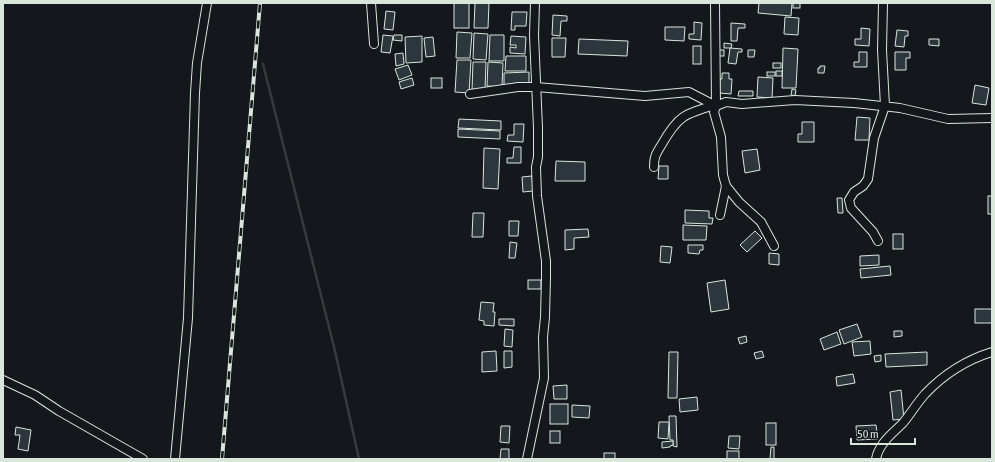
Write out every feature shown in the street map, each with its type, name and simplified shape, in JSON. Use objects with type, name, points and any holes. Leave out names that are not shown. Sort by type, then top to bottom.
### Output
[{"type":"street","points":[[174,459],[188,318],[197,63],[207,3]]},
{"type":"street","points":[[371,3],[374,44]]},
{"type":"street","points":[[527,459],[544,378],[543,337],[546,317],[546,261],[537,196],[536,168],[538,157],[538,128],[534,35],[536,3]]},
{"type":"street","points":[[715,3],[714,112],[720,137],[723,175],[726,186],[739,202],[761,222],[774,246]]},
{"type":"street","points":[[878,242],[873,232],[851,208],[849,200],[854,192],[863,186],[868,179],[874,138],[885,106],[882,50],[883,3]]},
{"type":"street","points":[[470,94],[518,87],[536,87],[645,96],[689,92],[715,105]]},
{"type":"street","points":[[654,167],[654,158],[671,128],[677,121],[694,111],[726,102],[742,104],[795,100],[854,102],[885,106],[948,118],[992,118]]},
{"type":"street","points":[[720,215],[726,186]]},
{"type":"street","points":[[876,459],[878,451],[883,443],[902,424],[926,393],[956,368],[977,357],[992,352]]},
{"type":"street","points":[[3,380],[35,395],[59,411],[143,459]]},
{"type":"building","points":[[454,3],[469,3],[469,28],[454,28]]},
{"type":"building","points":[[475,3],[489,3],[488,28],[474,28]]},
{"type":"building","points":[[759,3],[792,3],[791,16],[758,13]]},
{"type":"building","points":[[793,3],[800,3],[800,8],[793,8]]},
{"type":"building","points":[[386,11],[395,12],[393,30],[384,29]]},
{"type":"building","points":[[512,12],[527,12],[526,26],[515,26],[515,30],[511,30]]},
{"type":"building","points":[[553,15],[567,16],[567,21],[561,21],[560,36],[552,35]]},
{"type":"building","points":[[785,17],[799,18],[798,35],[784,34]]},
{"type":"building","points":[[694,22],[702,23],[701,40],[689,39],[689,34],[694,34]]},
{"type":"building","points":[[731,23],[745,24],[745,28],[738,28],[737,41],[731,41]]},
{"type":"building","points":[[665,27],[685,27],[684,41],[665,40]]},
{"type":"building","points":[[861,28],[870,29],[869,46],[855,45],[855,39],[861,39]]},
{"type":"building","points":[[897,30],[908,31],[908,36],[905,36],[904,47],[895,46]]},
{"type":"building","points":[[457,32],[472,33],[470,58],[456,58]]},
{"type":"building","points":[[474,33],[488,34],[486,60],[473,59]]},
{"type":"building","points":[[383,35],[393,36],[390,53],[381,52]]},
{"type":"building","points":[[394,35],[402,35],[402,41],[393,40]]},
{"type":"building","points":[[490,35],[504,35],[504,61],[489,61]]},
{"type":"building","points":[[422,36],[422,62],[406,63],[405,37]]},
{"type":"building","points":[[511,36],[526,37],[525,54],[510,53],[510,47],[516,48],[516,45],[510,45]]},
{"type":"building","points":[[433,37],[435,56],[426,57],[424,38]]},
{"type":"building","points":[[552,38],[566,38],[565,57],[552,57]]},
{"type":"building","points":[[579,39],[628,41],[627,56],[578,54]]},
{"type":"building","points":[[929,39],[939,39],[939,46],[929,45]]},
{"type":"building","points":[[724,43],[732,44],[731,48],[724,48]]},
{"type":"building","points":[[693,46],[701,46],[701,64],[693,64]]},
{"type":"building","points":[[730,48],[742,49],[742,52],[738,52],[736,64],[728,63]]},
{"type":"building","points":[[783,48],[798,49],[796,88],[782,88]]},
{"type":"building","points":[[716,50],[724,50],[724,56],[716,56]]},
{"type":"building","points":[[748,50],[755,50],[754,57],[748,57]]},
{"type":"building","points":[[859,52],[867,52],[867,67],[854,67],[854,62],[859,62]]},
{"type":"building","points":[[895,52],[910,52],[910,58],[906,58],[906,70],[895,70]]},
{"type":"building","points":[[403,53],[404,64],[396,66],[395,54]]},
{"type":"building","points":[[506,56],[526,56],[526,71],[505,71]]},
{"type":"building","points":[[457,60],[471,60],[469,93],[455,92]]},
{"type":"building","points":[[473,62],[486,62],[485,90],[472,90]]},
{"type":"building","points":[[488,62],[503,63],[502,87],[487,86]]},
{"type":"building","points":[[773,63],[781,63],[781,68],[773,68]]},
{"type":"building","points":[[408,65],[412,75],[399,80],[395,69]]},
{"type":"building","points":[[820,66],[825,66],[824,73],[818,73],[818,68],[820,68]]},
{"type":"building","points":[[776,71],[782,71],[782,76],[776,76]]},
{"type":"building","points":[[529,72],[529,85],[504,85],[504,73]]},
{"type":"building","points":[[767,72],[775,72],[775,76],[767,76]]},
{"type":"building","points":[[722,73],[729,73],[729,79],[732,79],[731,94],[719,93]]},
{"type":"building","points":[[758,77],[773,78],[772,98],[757,97]]},
{"type":"building","points":[[412,78],[414,85],[401,89],[399,82]]},
{"type":"building","points":[[431,78],[442,78],[442,88],[431,88]]},
{"type":"building","points":[[975,85],[989,88],[986,105],[972,103]]},
{"type":"building","points":[[792,89],[796,90],[795,96],[791,95]]},
{"type":"building","points":[[739,91],[753,91],[753,96],[738,96]]},
{"type":"building","points":[[857,117],[870,118],[869,140],[855,140]]},
{"type":"building","points":[[459,119],[501,121],[501,130],[458,128]]},
{"type":"building","points":[[802,122],[814,122],[814,142],[798,142],[798,134],[802,134]]},
{"type":"building","points":[[514,124],[524,124],[523,142],[507,141],[508,135],[514,135]]},
{"type":"building","points":[[458,129],[500,131],[500,139],[458,137]]},
{"type":"building","points":[[514,147],[521,147],[521,163],[507,163],[507,158],[513,158]]},
{"type":"building","points":[[484,148],[500,149],[498,189],[483,188]]},
{"type":"building","points":[[757,149],[760,170],[745,173],[742,151]]},
{"type":"building","points":[[556,161],[585,162],[585,181],[555,181]]},
{"type":"building","points":[[659,166],[668,166],[668,179],[658,179]]},
{"type":"building","points":[[532,176],[533,191],[523,192],[522,177]]},
{"type":"building","points":[[988,196],[992,196],[992,214],[988,214]]},
{"type":"building","points":[[837,198],[842,198],[843,213],[838,213]]},
{"type":"building","points":[[685,210],[709,211],[709,218],[713,218],[712,224],[685,223]]},
{"type":"building","points":[[473,213],[484,213],[483,237],[472,237]]},
{"type":"building","points":[[509,221],[519,221],[518,236],[509,236]]},
{"type":"building","points":[[683,225],[707,226],[706,240],[683,240]]},
{"type":"building","points":[[588,229],[589,237],[574,238],[574,249],[565,250],[565,230]]},
{"type":"building","points":[[755,231],[762,238],[747,252],[740,245]]},
{"type":"building","points":[[893,234],[903,234],[903,249],[893,249]]},
{"type":"building","points":[[510,242],[517,243],[515,258],[509,258]]},
{"type":"building","points":[[688,245],[703,245],[703,250],[700,250],[699,254],[688,253]]},
{"type":"building","points":[[661,246],[672,247],[670,263],[660,262]]},
{"type":"building","points":[[769,253],[779,254],[779,265],[769,264]]},
{"type":"building","points":[[879,255],[879,265],[860,266],[860,256]]},
{"type":"building","points":[[890,266],[891,275],[861,278],[860,269]]},
{"type":"building","points":[[528,280],[541,280],[541,289],[528,289]]},
{"type":"building","points":[[725,280],[729,309],[711,312],[707,283]]},
{"type":"building","points":[[481,302],[494,303],[494,326],[484,325],[484,321],[479,320]]},
{"type":"building","points":[[975,309],[992,309],[992,323],[975,323]]},
{"type":"building","points":[[499,319],[514,319],[514,326],[499,325]]},
{"type":"building","points":[[857,324],[862,337],[844,344],[839,330]]},
{"type":"building","points":[[505,329],[513,330],[512,347],[504,346]]},
{"type":"building","points":[[894,331],[902,331],[902,336],[894,337]]},
{"type":"building","points":[[837,332],[841,344],[824,350],[820,339]]},
{"type":"building","points":[[746,336],[747,342],[740,344],[738,338]]},
{"type":"building","points":[[870,341],[871,354],[854,356],[852,342]]},
{"type":"building","points":[[496,351],[497,371],[482,372],[482,352]]},
{"type":"building","points":[[504,351],[512,351],[512,367],[504,368]]},
{"type":"building","points":[[762,351],[764,357],[756,359],[754,353]]},
{"type":"building","points":[[669,352],[678,352],[677,398],[668,398]]},
{"type":"building","points":[[927,352],[927,365],[886,367],[885,354]]},
{"type":"building","points":[[881,355],[881,361],[875,362],[874,356]]},
{"type":"building","points":[[853,374],[855,383],[837,386],[836,377]]},
{"type":"building","points":[[567,385],[567,399],[554,399],[553,386]]},
{"type":"building","points":[[901,390],[904,419],[893,420],[890,392]]},
{"type":"building","points":[[697,397],[698,410],[680,412],[679,399]]},
{"type":"building","points":[[550,404],[568,404],[568,424],[550,424]]},
{"type":"building","points":[[572,405],[590,406],[589,418],[572,417]]},
{"type":"building","points":[[669,416],[676,416],[677,447],[673,446],[673,440],[670,440]]},
{"type":"building","points":[[659,422],[669,422],[668,439],[658,438]]},
{"type":"building","points":[[766,423],[776,423],[776,445],[766,445]]},
{"type":"building","points":[[876,425],[878,439],[857,440],[856,426]]},
{"type":"building","points":[[501,426],[510,426],[509,443],[500,442]]},
{"type":"building","points":[[16,427],[31,430],[28,451],[18,449],[20,435],[15,435]]},
{"type":"building","points":[[550,431],[560,431],[560,443],[550,443]]},
{"type":"building","points":[[729,436],[740,436],[739,449],[728,448]]},
{"type":"building","points":[[673,441],[673,445],[670,447],[662,448],[662,442]]},
{"type":"building","points":[[771,447],[774,447],[774,459],[770,459]]},
{"type":"building","points":[[501,449],[509,449],[509,459],[500,459]]},
{"type":"building","points":[[727,451],[739,451],[739,459],[727,459]]},
{"type":"building","points":[[604,453],[615,453],[615,459],[604,459]]},
{"type":"waterway","points":[[263,64],[335,351],[359,459]]},
{"type":"railway","points":[[222,459],[260,3]]}]
